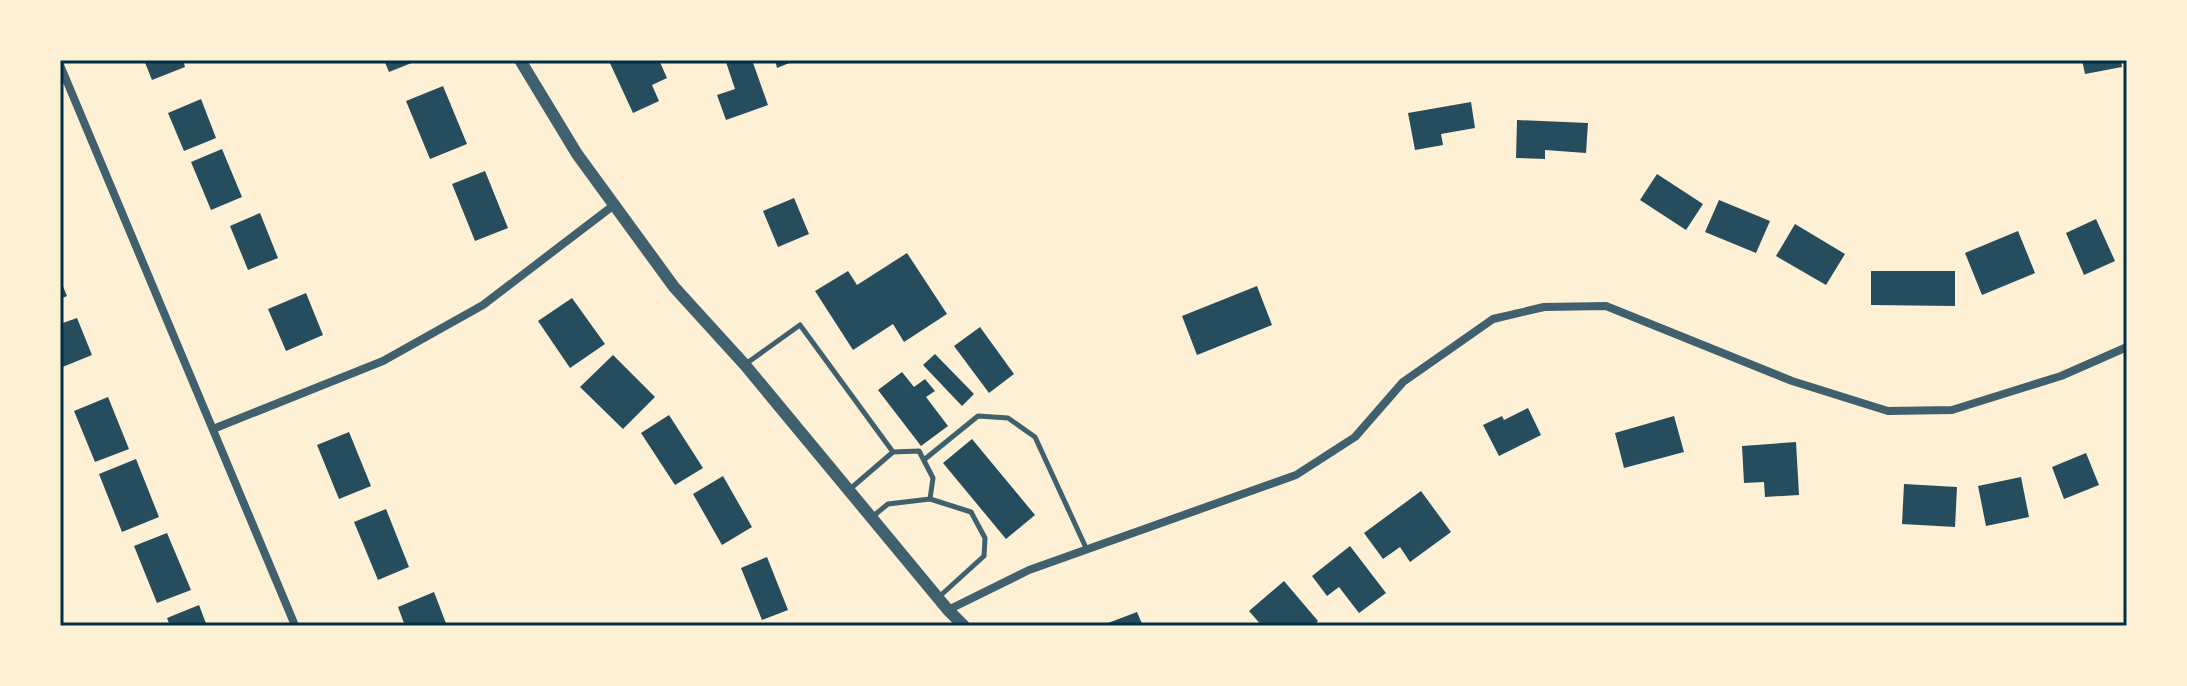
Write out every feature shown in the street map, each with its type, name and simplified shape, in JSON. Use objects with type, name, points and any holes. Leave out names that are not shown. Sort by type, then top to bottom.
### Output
[{"type":"street","points":[[520,60],[577,154],[674,287],[745,365],[964,626]]},
{"type":"street","points":[[60,65],[294,623]]},
{"type":"street","points":[[213,429],[383,361],[470,312],[614,205]]},
{"type":"street","points":[[948,610],[1029,570],[1296,475],[1355,437],[1403,382],[1493,319],[1544,307],[1606,306],[1792,381],[1888,411],[1952,410],[2061,376],[2127,347]]},
{"type":"lane","points":[[745,365],[800,325],[893,452]]},
{"type":"lane","points":[[925,459],[978,416],[1008,418],[1035,437],[1087,550]]},
{"type":"lane","points":[[849,489],[893,452],[919,451],[933,478],[930,499]]},
{"type":"lane","points":[[872,517],[888,504],[930,499],[971,512],[985,538],[984,556],[938,598]]},
{"type":"building","points":[[144,60],[183,60],[185,67],[152,80]]},
{"type":"building","points":[[384,60],[419,60],[389,72]]},
{"type":"building","points":[[659,60],[667,78],[652,85],[659,101],[633,113],[609,61]]},
{"type":"building","points":[[752,60],[768,105],[726,120],[717,95],[735,89],[726,62]]},
{"type":"building","points":[[775,60],[797,60],[777,68]]},
{"type":"building","points":[[2082,60],[2121,60],[2122,67],[2085,74]]},
{"type":"building","points":[[443,86],[467,144],[430,159],[406,101]]},
{"type":"building","points":[[201,99],[216,138],[184,151],[168,113]]},
{"type":"building","points":[[1471,102],[1475,128],[1441,134],[1443,145],[1415,150],[1408,113]]},
{"type":"building","points":[[1517,120],[1588,123],[1586,153],[1545,150],[1545,159],[1516,158]]},
{"type":"building","points":[[222,149],[242,197],[211,210],[191,162]]},
{"type":"building","points":[[485,171],[508,228],[475,241],[452,184]]},
{"type":"building","points":[[1657,174],[1703,204],[1686,230],[1640,200]]},
{"type":"building","points":[[794,198],[809,234],[778,247],[763,211]]},
{"type":"building","points":[[1719,200],[1770,221],[1756,253],[1705,232]]},
{"type":"building","points":[[260,213],[278,258],[248,270],[230,226]]},
{"type":"building","points":[[2096,219],[2115,261],[2084,275],[2066,233]]},
{"type":"building","points":[[1795,224],[1845,254],[1826,285],[1776,256]]},
{"type":"building","points":[[2018,231],[2035,273],[1982,295],[1965,253]]},
{"type":"building","points":[[907,253],[947,314],[904,342],[893,324],[853,350],[815,291],[848,271],[857,285]]},
{"type":"building","points":[[1871,271],[1955,271],[1955,306],[1871,305]]},
{"type":"building","points":[[60,279],[67,296],[60,299]]},
{"type":"building","points":[[1257,286],[1272,325],[1197,355],[1182,316]]},
{"type":"building","points":[[306,293],[323,335],[286,351],[268,309]]},
{"type":"building","points":[[572,298],[605,344],[570,368],[538,321]]},
{"type":"building","points":[[77,318],[92,355],[60,368],[60,324]]},
{"type":"building","points":[[980,327],[1014,374],[989,393],[954,346]]},
{"type":"building","points":[[935,354],[974,394],[962,406],[923,365]]},
{"type":"building","points":[[613,355],[655,397],[623,429],[580,387]]},
{"type":"building","points":[[902,372],[914,387],[925,379],[935,391],[926,397],[948,426],[921,446],[878,390]]},
{"type":"building","points":[[108,397],[129,449],[95,462],[74,411]]},
{"type":"building","points":[[1528,408],[1541,435],[1499,456],[1483,425],[1502,416],[1504,420]]},
{"type":"building","points":[[669,415],[703,468],[675,485],[641,433]]},
{"type":"building","points":[[1674,416],[1684,452],[1624,468],[1615,433]]},
{"type":"building","points":[[349,432],[371,486],[339,499],[317,445]]},
{"type":"building","points":[[972,439],[1035,515],[1006,539],[943,463]]},
{"type":"building","points":[[1796,442],[1799,495],[1765,497],[1764,482],[1744,483],[1742,446]]},
{"type":"building","points":[[2086,453],[2099,485],[2064,499],[2052,467]]},
{"type":"building","points":[[136,459],[159,517],[122,532],[99,474]]},
{"type":"building","points":[[723,476],[752,527],[722,545],[693,494]]},
{"type":"building","points":[[2021,477],[2029,517],[1986,526],[1978,486]]},
{"type":"building","points":[[1904,484],[1957,487],[1955,527],[1902,524]]},
{"type":"building","points":[[1421,491],[1451,532],[1410,562],[1400,547],[1383,559],[1364,533]]},
{"type":"building","points":[[386,509],[409,567],[378,580],[354,522]]},
{"type":"building","points":[[167,533],[191,590],[157,603],[134,546]]},
{"type":"building","points":[[1350,546],[1386,593],[1359,613],[1339,587],[1327,596],[1312,576]]},
{"type":"building","points":[[767,557],[788,610],[762,620],[741,568]]},
{"type":"building","points":[[1284,581],[1318,621],[1313,626],[1262,626],[1249,611]]},
{"type":"building","points":[[434,592],[447,626],[405,626],[398,607]]},
{"type":"building","points":[[199,605],[207,626],[170,626],[167,618]]},
{"type":"building","points":[[1137,612],[1143,626],[1109,626],[1108,623]]}]
